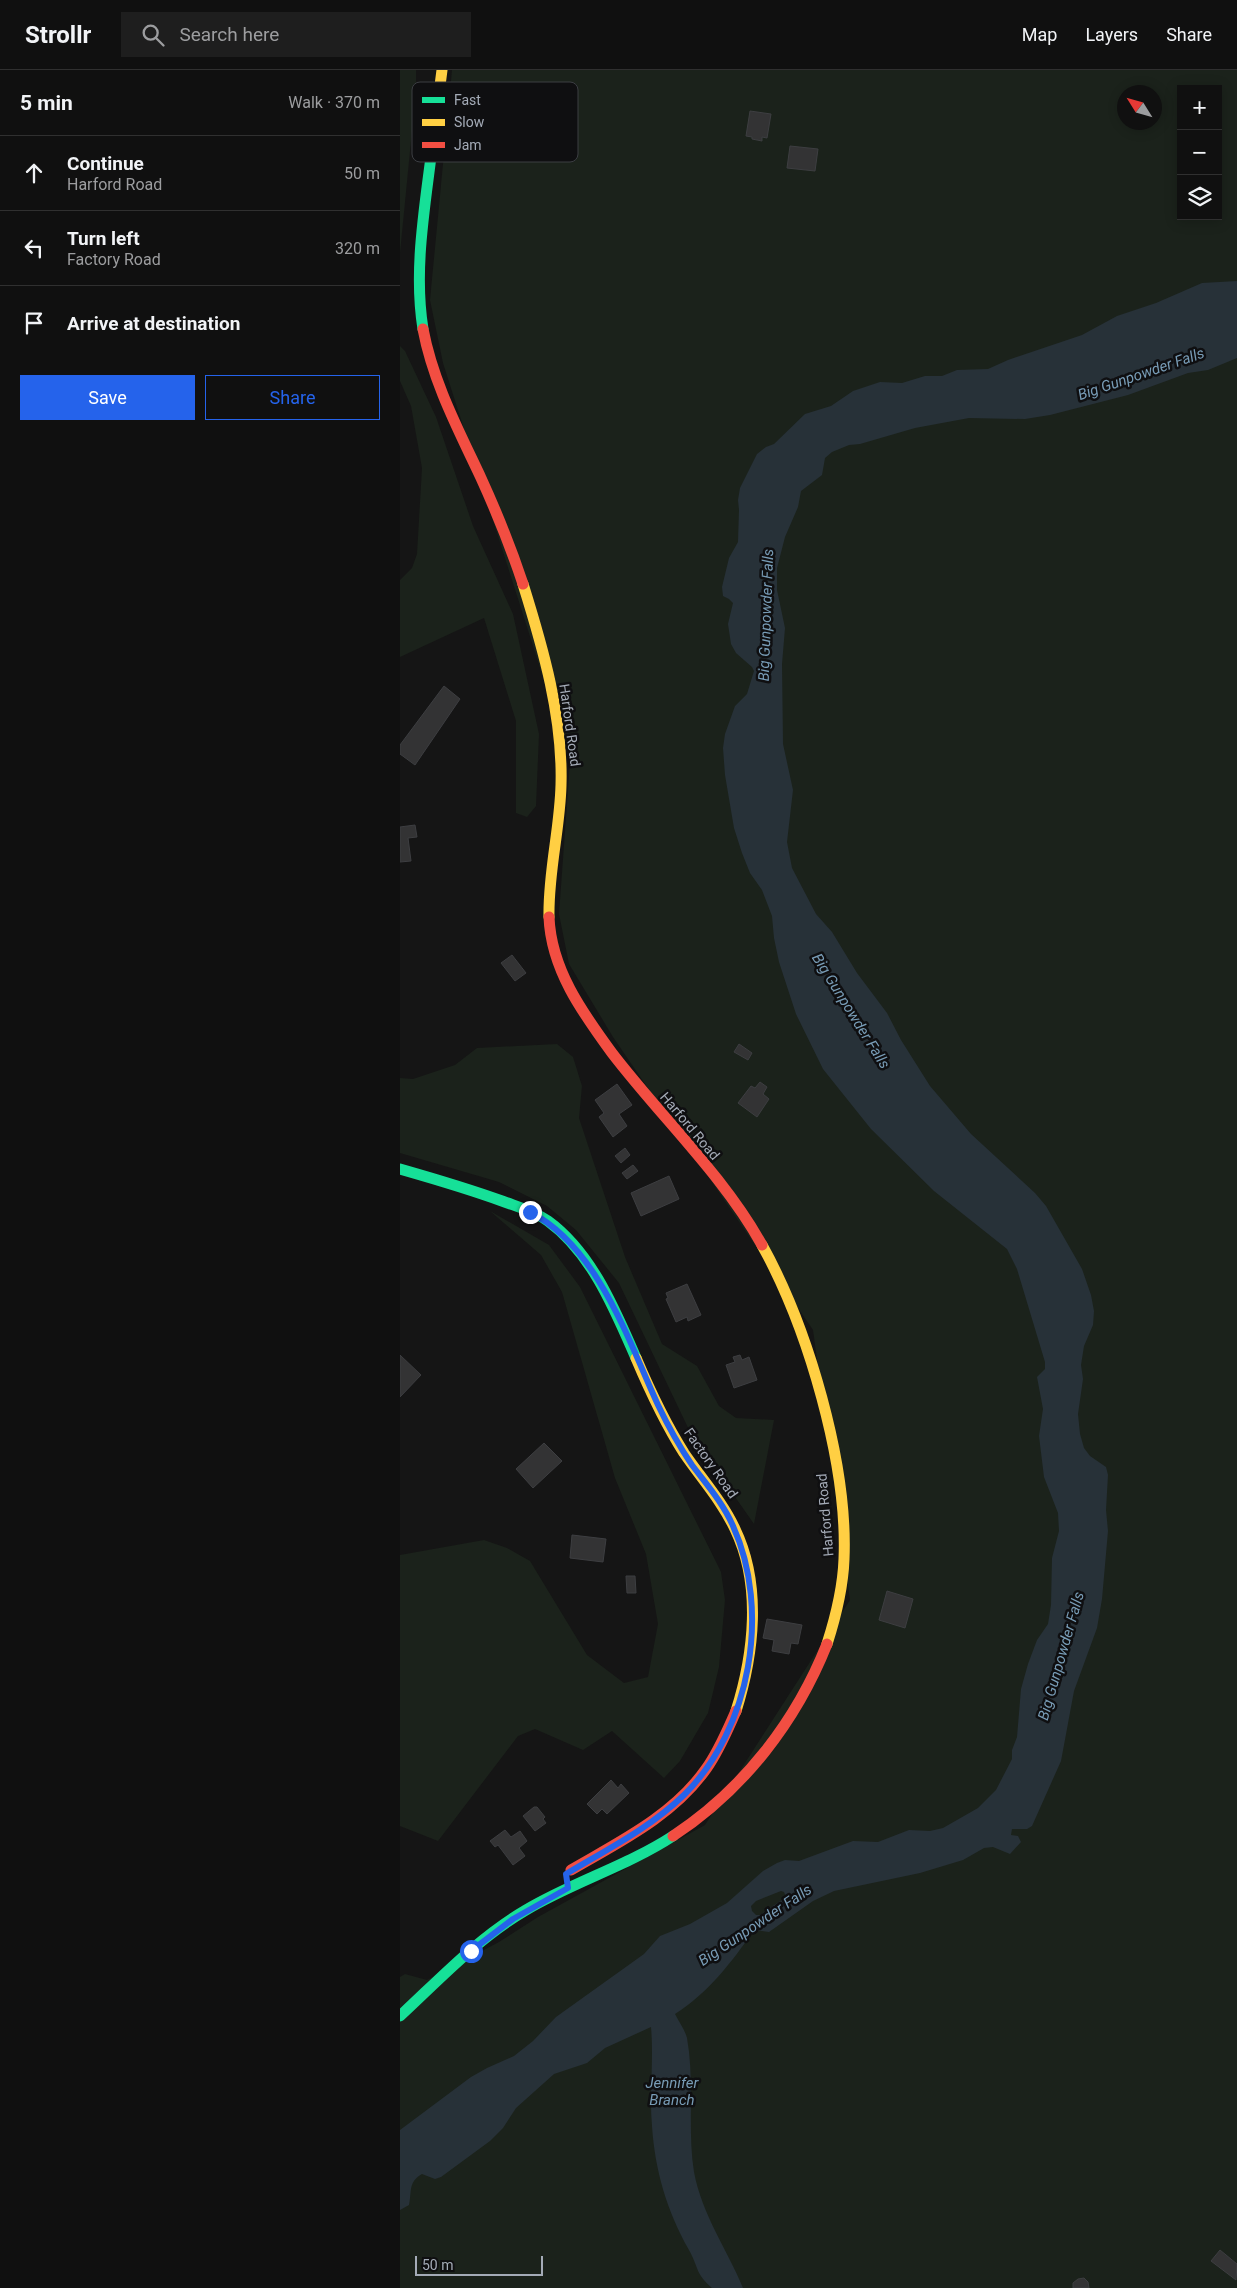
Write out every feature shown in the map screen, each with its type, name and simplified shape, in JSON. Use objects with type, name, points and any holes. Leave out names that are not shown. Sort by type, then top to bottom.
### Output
[{"type":"main road","name":"Harford Road","points":[[400,2016],[492,1934],[531,1908],[568,1888],[633,1859],[689,1825],[744,1776],[775,1740],[810,1682],[834,1623],[844,1572],[844,1524],[836,1468],[814,1369],[796,1316],[775,1266],[738,1208],[649,1100],[595,1029],[566,983],[552,946],[548,901],[560,810],[562,774],[559,736],[552,696],[534,624],[512,553],[436,378],[424,337],[419,280],[431,162]]},
{"type":"main road","name":"Factory Road","points":[[400,1169],[462,1186],[530,1212],[547,1220],[574,1246],[603,1288],[678,1444],[722,1503],[741,1544],[748,1573],[752,1637],[748,1668],[741,1697],[719,1747],[704,1772],[685,1794],[667,1810],[566,1874],[568,1888]]},
{"type":"shaded area","points":[[400,70],[416,70],[416,82],[412,82],[412,131],[400,253]]},
{"type":"shaded area","points":[[452,70],[1237,70],[1237,2288],[400,2288],[400,1977],[405,1974],[427,1980],[499,1942],[538,1917],[705,1825],[850,1600],[813,1330],[613,1037],[569,964],[559,914],[570,762],[443,363],[430,300],[443,162],[578,162],[578,82],[451,82]]},
{"type":"shaded area","points":[[400,346],[405,351],[436,417],[473,526],[513,614],[539,734],[536,806],[527,817],[516,813],[516,721],[484,618],[400,657],[400,580],[412,568],[417,554],[422,468],[411,406],[400,381]]},
{"type":"shaded area","points":[[557,1044],[573,1057],[582,1086],[579,1118],[625,1257],[662,1344],[697,1366],[719,1406],[736,1418],[774,1420],[754,1524],[691,1434],[619,1283],[576,1230],[547,1206],[499,1182],[400,1153],[400,1078],[413,1079],[455,1065],[477,1048]]},
{"type":"shaded area","points":[[490,1211],[549,1245],[580,1287],[721,1572],[725,1600],[719,1667],[708,1713],[680,1761],[664,1778],[612,1731],[583,1750],[535,1729],[518,1736],[438,1841],[400,1826],[400,1555],[484,1540],[507,1548],[530,1561],[587,1655],[624,1683],[648,1677],[658,1624],[646,1554],[615,1478],[562,1292],[541,1255]]},
{"type":"water","points":[[1237,281],[1237,358],[1208,370],[1188,373],[1128,395],[1050,415],[1025,419],[969,418],[915,428],[860,444],[849,445],[832,452],[825,458],[822,475],[801,491],[798,507],[785,537],[777,568],[777,590],[785,628],[782,664],[783,744],[793,790],[787,842],[792,868],[816,914],[832,932],[857,973],[887,1013],[901,1040],[930,1086],[971,1134],[1035,1193],[1046,1206],[1082,1269],[1091,1295],[1094,1311],[1093,1325],[1084,1346],[1081,1365],[1083,1379],[1078,1414],[1080,1434],[1084,1448],[1090,1456],[1106,1467],[1108,1475],[1106,1510],[1108,1531],[1102,1599],[1097,1628],[1074,1691],[1061,1761],[1032,1826],[1027,1829],[1012,1829],[1011,1835],[1018,1836],[1021,1842],[1010,1854],[993,1847],[984,1848],[963,1860],[920,1873],[834,1891],[813,1901],[769,1932],[754,1930],[737,1954],[709,1987],[675,2014],[687,2038],[694,2172],[703,2203],[743,2288],[712,2288],[707,2283],[698,2270],[668,2205],[656,2159],[651,2114],[651,2027],[605,2048],[587,2063],[554,2074],[516,2108],[503,2128],[490,2141],[441,2177],[435,2179],[422,2174],[414,2180],[411,2187],[409,2205],[400,2210],[400,2130],[471,2077],[514,2056],[533,2041],[556,2017],[644,1954],[660,1936],[690,1924],[727,1903],[763,1871],[777,1863],[785,1860],[799,1861],[853,1841],[878,1842],[909,1830],[930,1831],[943,1828],[978,1808],[996,1790],[1012,1759],[1012,1750],[1017,1737],[1021,1689],[1037,1640],[1048,1624],[1051,1605],[1052,1558],[1059,1531],[1058,1513],[1044,1477],[1039,1436],[1043,1409],[1037,1377],[1045,1369],[1045,1362],[1017,1269],[1007,1249],[934,1191],[871,1129],[823,1069],[796,1014],[779,962],[772,916],[762,890],[750,873],[734,828],[725,775],[723,748],[725,734],[735,706],[747,694],[754,671],[736,653],[731,644],[728,624],[733,603],[723,596],[722,587],[729,558],[738,542],[738,500],[740,488],[757,454],[774,444],[805,414],[831,406],[853,391],[880,382],[902,383],[925,376],[942,376],[957,370],[988,369],[1008,360],[1082,335],[1117,316],[1156,303],[1202,283]],"holes":[[[781,1891],[784,1892],[786,1897],[760,1915],[756,1915],[752,1911],[751,1906],[756,1901]]]},
{"type":"building","points":[[750,111],[771,114],[767,138],[762,137],[762,141],[746,136]]},
{"type":"building","points":[[790,146],[818,149],[815,171],[787,168]]},
{"type":"building","points":[[444,686],[460,699],[415,765],[400,754],[400,745]]},
{"type":"building","points":[[415,825],[417,837],[408,838],[411,861],[400,862],[400,827]]},
{"type":"building","points":[[512,955],[526,973],[515,981],[501,963]]},
{"type":"building","points":[[739,1044],[752,1053],[748,1060],[734,1052]]},
{"type":"building","points":[[760,1082],[767,1087],[763,1094],[769,1099],[757,1117],[738,1103],[751,1086],[755,1088]]},
{"type":"building","points":[[617,1084],[632,1105],[619,1114],[627,1126],[613,1137],[599,1117],[604,1113],[595,1100]]},
{"type":"building","points":[[625,1148],[630,1155],[621,1163],[615,1156]]},
{"type":"building","points":[[633,1165],[638,1171],[627,1179],[622,1173]]},
{"type":"building","points":[[669,1176],[679,1199],[641,1216],[631,1193]]},
{"type":"building","points":[[687,1284],[701,1315],[688,1321],[687,1317],[676,1322],[666,1299],[668,1298],[666,1293]]},
{"type":"building","points":[[400,1355],[421,1375],[400,1397]]},
{"type":"building","points":[[740,1355],[742,1360],[749,1357],[757,1380],[734,1388],[726,1365],[735,1362],[733,1357]]},
{"type":"building","points":[[544,1443],[562,1461],[533,1488],[516,1469]]},
{"type":"building","points":[[572,1535],[606,1539],[603,1562],[570,1558]]},
{"type":"building","points":[[626,1576],[635,1576],[636,1593],[627,1593]]},
{"type":"building","points":[[887,1591],[913,1599],[905,1628],[879,1620]]},
{"type":"building","points":[[767,1619],[802,1625],[798,1644],[791,1643],[789,1654],[772,1651],[774,1640],[763,1638]]},
{"type":"building","points":[[611,1780],[618,1788],[621,1784],[629,1793],[607,1814],[602,1809],[597,1814],[587,1804]]},
{"type":"building","points":[[534,1807],[537,1807],[545,1817],[543,1819],[546,1823],[535,1831],[523,1816]]},
{"type":"building","points":[[505,1830],[511,1837],[520,1831],[527,1841],[519,1848],[525,1856],[513,1865],[498,1845],[495,1847],[490,1841]]},
{"type":"building","points":[[1220,2250],[1237,2264],[1236,2280],[1211,2261]]},
{"type":"building","points":[[1084,2278],[1088,2282],[1089,2288],[1073,2288],[1073,2283],[1078,2279]]},
{"type":"traffic: fast","points":[[423,329],[420,306],[420,258],[430,162]]},
{"type":"traffic: fast","points":[[400,1169],[490,1197],[532,1212],[548,1221],[564,1234],[590,1266],[611,1302],[636,1358]]},
{"type":"traffic: fast","points":[[400,2016],[460,1960],[508,1921],[544,1900],[637,1856],[673,1836]]},
{"type":"traffic: slow","points":[[440,82],[442,70]]},
{"type":"traffic: slow","points":[[523,584],[538,633],[550,683],[559,734],[561,759],[560,801],[550,884],[549,917]]},
{"type":"traffic: slow","points":[[762,1245],[779,1278],[809,1356],[822,1398],[839,1482],[844,1522],[844,1559],[838,1602],[827,1644]]},
{"type":"traffic: slow","points":[[636,1358],[670,1430],[724,1509],[744,1551],[752,1596],[751,1643],[736,1711]]},
{"type":"traffic: jam","points":[[423,329],[427,349],[440,387],[493,504],[523,584]]},
{"type":"traffic: jam","points":[[549,917],[555,954],[579,1006],[631,1077],[729,1194],[762,1245]]},
{"type":"traffic: jam","points":[[673,1836],[722,1798],[765,1752],[800,1700],[827,1644]]},
{"type":"traffic: jam","points":[[571,1870],[644,1827],[678,1801],[693,1786],[711,1762],[736,1711]]},
{"type":"route","points":[[471,1951],[513,1919],[568,1888],[565,1879],[566,1874],[636,1831],[667,1810],[685,1794],[704,1772],[731,1722],[741,1697],[748,1668],[752,1637],[752,1607],[748,1573],[741,1544],[722,1503],[692,1465],[667,1425],[614,1309],[588,1265],[560,1231],[547,1220],[530,1212]]},
{"type":"water label","name":"Big Gunpowder Falls","points":[[1141,374]]},
{"type":"water label","name":"Big Gunpowder Falls","points":[[766,615]]},
{"type":"water label","name":"Big Gunpowder Falls","points":[[851,1011]]},
{"type":"water label","name":"Big Gunpowder Falls","points":[[1061,1656]]},
{"type":"water label","name":"Big Gunpowder Falls","points":[[755,1925]]},
{"type":"water label","name":"Jennifer Branch","points":[[672,2092]]}]
